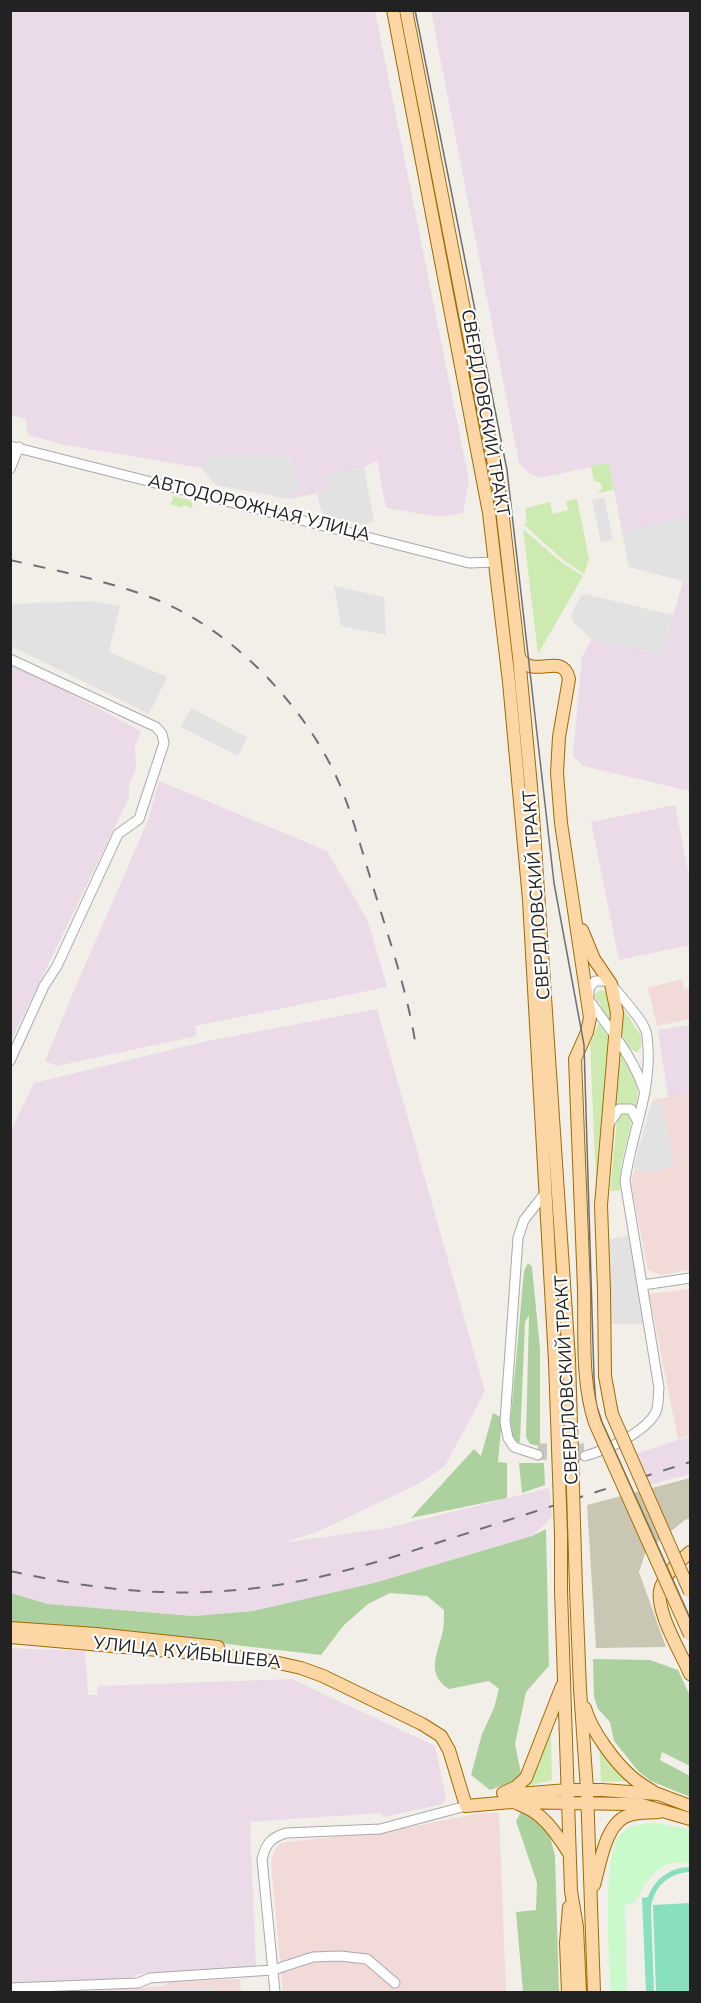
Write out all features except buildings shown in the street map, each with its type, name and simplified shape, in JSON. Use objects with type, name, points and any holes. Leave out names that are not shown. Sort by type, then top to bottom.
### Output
[{"type":"main road","name":"СВЕРДЛОВСКИЙ ТРАКТ","points":[[393,10],[480,460],[489,513],[509,682],[529,900],[555,1361],[571,1891]]},
{"type":"main road","name":"СВЕРДЛОВСКИЙ ТРАКТ","points":[[406,10],[496,468],[519,657],[539,893],[569,1359],[580,1689],[592,1895]]},
{"type":"main road","name":"АВТОДОРОЖНАЯ УЛИЦА","points":[[495,562],[508,561]]},
{"type":"main road","points":[[519,657],[525,665],[533,668],[547,665],[559,666],[568,675],[556,757],[561,823],[589,1000],[590,1024],[575,1059],[575,1078],[587,1388],[590,1406],[595,1423],[690,1635]]},
{"type":"main road","points":[[522,690],[533,668]]},
{"type":"main road","points":[[573,903],[594,959],[611,984],[617,1012],[619,1042],[601,1205],[605,1376],[612,1414],[690,1592]]},
{"type":"main road","points":[[690,1552],[667,1575],[660,1589],[659,1598],[662,1611],[690,1674]]},
{"type":"main road","name":"УЛИЦА КУЙБЫШЕВА","points":[[10,1628],[96,1634],[168,1647]]},
{"type":"main road","name":"УЛИЦА КУЙБЫШЕВА","points":[[10,1637],[262,1652],[303,1662],[435,1727],[449,1738],[454,1748],[468,1803]]},
{"type":"main road","points":[[497,1796],[516,1787],[526,1778],[565,1678]]},
{"type":"main road","points":[[580,1689],[588,1718],[601,1740],[632,1777],[658,1794],[690,1806]]},
{"type":"main road","points":[[468,1803],[497,1796],[568,1790],[587,1796],[642,1805],[690,1820]]},
{"type":"main road","points":[[468,1803],[568,1803],[587,1796],[658,1794]]},
{"type":"main road","points":[[511,1802],[528,1807],[553,1828],[570,1854]]},
{"type":"main road","points":[[594,1992],[592,1895],[610,1830],[628,1815],[667,1812]]},
{"type":"main road","points":[[567,1992],[566,1943],[571,1891]]},
{"type":"main road","points":[[571,1891],[578,1927],[580,1992]]},
{"type":"street","name":"АВТОДОРОЖНАЯ УЛИЦА","points":[[15,447],[469,563],[495,562]]},
{"type":"street","points":[[10,469],[15,447]]},
{"type":"street","points":[[10,659],[156,728],[162,735],[164,743],[139,819],[118,834],[10,1061]]},
{"type":"street","points":[[585,1452],[598,1452],[638,1430],[651,1419],[658,1404],[659,1388],[625,1181],[645,1093],[648,1071],[646,1030],[611,984],[601,980],[592,983],[589,1000],[639,1073],[645,1093]]},
{"type":"street","points":[[619,1042],[631,1054],[636,1054],[644,1049],[647,1040]]},
{"type":"street","points":[[608,1126],[619,1109],[626,1108],[631,1109],[638,1122]]},
{"type":"street","points":[[538,1451],[514,1448],[508,1438],[505,1422],[518,1238],[524,1220],[546,1192]]},
{"type":"street","points":[[643,1285],[690,1278]]},
{"type":"street","points":[[275,1992],[262,1859],[265,1846],[275,1836],[286,1833],[380,1829],[448,1811],[468,1803]]},
{"type":"street","points":[[10,1988],[138,1983],[150,1978],[273,1970],[313,1957],[367,1959],[395,1983]]},
{"type":"shaded area","points":[[10,11],[375,11],[469,481],[463,513],[439,517],[386,508],[377,461],[364,467],[326,476],[330,491],[289,499],[289,495],[204,461],[201,468],[65,445],[28,435],[26,419],[10,415]]},
{"type":"shaded area","points":[[431,11],[690,11],[690,518],[622,532],[609,463],[541,478],[528,473],[519,463]]},
{"type":"shaded area","points":[[211,455],[290,457],[299,489],[289,495],[289,499],[216,485],[201,468],[204,461]]},
{"type":"shaded area","points":[[364,467],[374,522],[364,525],[325,515],[320,507],[317,494],[330,491],[326,476]]},
{"type":"shaded area","points":[[604,497],[613,540],[601,542],[592,500]]},
{"type":"shaded area","points":[[690,518],[690,583],[629,567],[622,532]]},
{"type":"shaded area","points":[[683,581],[690,583],[690,791],[583,766],[573,756],[582,657],[592,639],[662,655]]},
{"type":"shaded area","points":[[334,586],[384,597],[386,635],[341,626]]},
{"type":"shaded area","points":[[584,594],[673,615],[662,655],[592,639],[574,623],[571,615]]},
{"type":"shaded area","points":[[93,601],[120,606],[109,652],[167,677],[149,714],[11,646],[11,604]]},
{"type":"shaded area","points":[[11,666],[34,674],[141,731],[135,745],[136,769],[129,784],[129,798],[11,1041]]},
{"type":"shaded area","points":[[191,708],[247,737],[238,756],[181,727]]},
{"type":"shaded area","points":[[159,781],[327,851],[368,921],[387,987],[195,1026],[197,1036],[57,1066],[45,1061],[149,818]]},
{"type":"shaded area","points":[[675,805],[690,881],[690,945],[619,960],[591,822]]},
{"type":"shaded area","points":[[682,979],[684,989],[690,988],[690,1019],[657,1026],[648,988]]},
{"type":"shaded area","points":[[377,1009],[485,1391],[445,1466],[420,1483],[315,1533],[281,1543],[387,1528],[549,1488],[552,1517],[532,1536],[374,1583],[253,1611],[193,1616],[48,1604],[11,1593],[10,1132],[34,1083],[207,1041]]},
{"type":"shaded area","points":[[690,1025],[690,1093],[668,1097],[658,1030]]},
{"type":"shaded area","points":[[690,1093],[690,1270],[661,1275],[648,1270],[631,1184],[653,1100]]},
{"type":"shaded area","points":[[662,1102],[674,1167],[643,1173],[634,1168],[635,1162],[651,1104]]},
{"type":"shaded area","points":[[628,1235],[645,1324],[611,1324],[608,1240]]},
{"type":"shaded area","points":[[690,1289],[690,1435],[678,1439],[649,1294]]},
{"type":"shaded area","points":[[690,1436],[690,1474],[648,1485],[632,1455]]},
{"type":"shaded area","points":[[690,1478],[690,1518],[646,1551],[639,1572],[666,1647],[596,1648],[587,1505]]},
{"type":"shaded area","points":[[11,1648],[85,1651],[88,1695],[97,1695],[98,1686],[292,1679],[435,1746],[446,1798],[443,1804],[384,1817],[380,1813],[250,1822],[256,1967],[138,1974],[129,1979],[11,1983]]},
{"type":"shaded area","points":[[480,1813],[499,1813],[506,1992],[283,1992],[271,1863],[280,1843],[394,1830]]},
{"type":"shaded area","points":[[240,1979],[241,1992],[73,1992],[163,1986],[170,1982]]},
{"type":"shaded area","points":[[214,1988],[214,1992],[170,1992],[170,1989]]},
{"type":"green space","points":[[609,463],[614,490],[597,493],[602,486],[599,482],[594,481],[591,466]]},
{"type":"green space","points":[[172,496],[190,500],[193,505],[191,508],[183,505],[182,508],[170,504],[173,500]]},
{"type":"green space","points":[[577,499],[589,559],[584,574],[561,558],[523,524],[527,523],[525,508],[550,502],[553,514],[568,510],[566,501]]},
{"type":"green space","points":[[523,529],[561,562],[583,576],[538,654]]},
{"type":"green space","points":[[601,990],[606,992],[611,999],[613,1026],[595,997],[595,994]]},
{"type":"green space","points":[[623,1008],[641,1036],[641,1047],[637,1052],[627,1045],[624,1039]]},
{"type":"green space","points":[[599,1023],[611,1039],[596,1182],[590,1044]]},
{"type":"green space","points":[[620,1051],[630,1064],[636,1078],[638,1092],[636,1108],[623,1104],[615,1108]]},
{"type":"green space","points":[[628,1113],[632,1120],[621,1165],[620,1191],[610,1191],[617,1120],[620,1114]]},
{"type":"green space","points":[[528,1263],[532,1267],[540,1349],[540,1446],[530,1444],[526,1437],[529,1315],[525,1322],[520,1442],[514,1442],[510,1428],[524,1271]]},
{"type":"green space","points":[[493,1413],[502,1418],[498,1462],[507,1463],[507,1498],[411,1518],[474,1449],[481,1456]]},
{"type":"green space","points":[[519,1463],[544,1463],[545,1485],[522,1493]]},
{"type":"green space","points":[[546,1529],[549,1666],[526,1692],[515,1744],[522,1778],[490,1790],[471,1775],[482,1734],[494,1708],[499,1689],[489,1681],[449,1689],[441,1683],[435,1669],[435,1662],[443,1630],[444,1610],[427,1596],[390,1593],[368,1604],[344,1625],[321,1655],[72,1626],[11,1625],[11,1593],[48,1604],[193,1616],[253,1611],[374,1583],[532,1536]]},
{"type":"green space","points":[[593,1659],[650,1660],[678,1670],[690,1696],[690,1766],[662,1752],[660,1760],[690,1776],[690,1797],[651,1781],[639,1772],[614,1741],[610,1722],[598,1709],[594,1697]]},
{"type":"green space","points":[[551,1731],[552,1780],[528,1786]]},
{"type":"green space","points":[[599,1743],[631,1781],[601,1782]]},
{"type":"green space","points":[[523,1808],[549,1832],[555,1856],[559,1992],[523,1992],[516,1912],[536,1910],[537,1883],[516,1821]]},
{"type":"green space","points":[[659,1823],[690,1830],[690,1864],[665,1865],[649,1879],[635,1902],[625,1904],[627,1992],[611,1992],[608,1910],[610,1864],[614,1847],[620,1835],[628,1828]]},
{"type":"green space","points":[[690,1867],[690,1872],[668,1879],[654,1895],[651,1910],[654,1992],[646,1992],[642,1898],[648,1897],[664,1875],[676,1869]]},
{"type":"green space","points":[[690,1903],[690,1992],[656,1992],[653,1905]]},
{"type":"tunnel","points":[[538,1448],[584,1448]]},
{"type":"tunnel","points":[[538,1455],[585,1456]]},
{"type":"tram line","points":[[415,10],[507,470],[554,883],[584,1045],[596,1404],[690,1618]]},
{"type":"railway","points":[[10,560],[119,587],[155,599],[183,612],[211,629],[237,649],[284,696],[322,749],[346,801],[396,960],[415,1041]]},
{"type":"railway","points":[[10,1571],[73,1583],[136,1591],[231,1591],[290,1583],[317,1578],[396,1556],[690,1462]]}]
